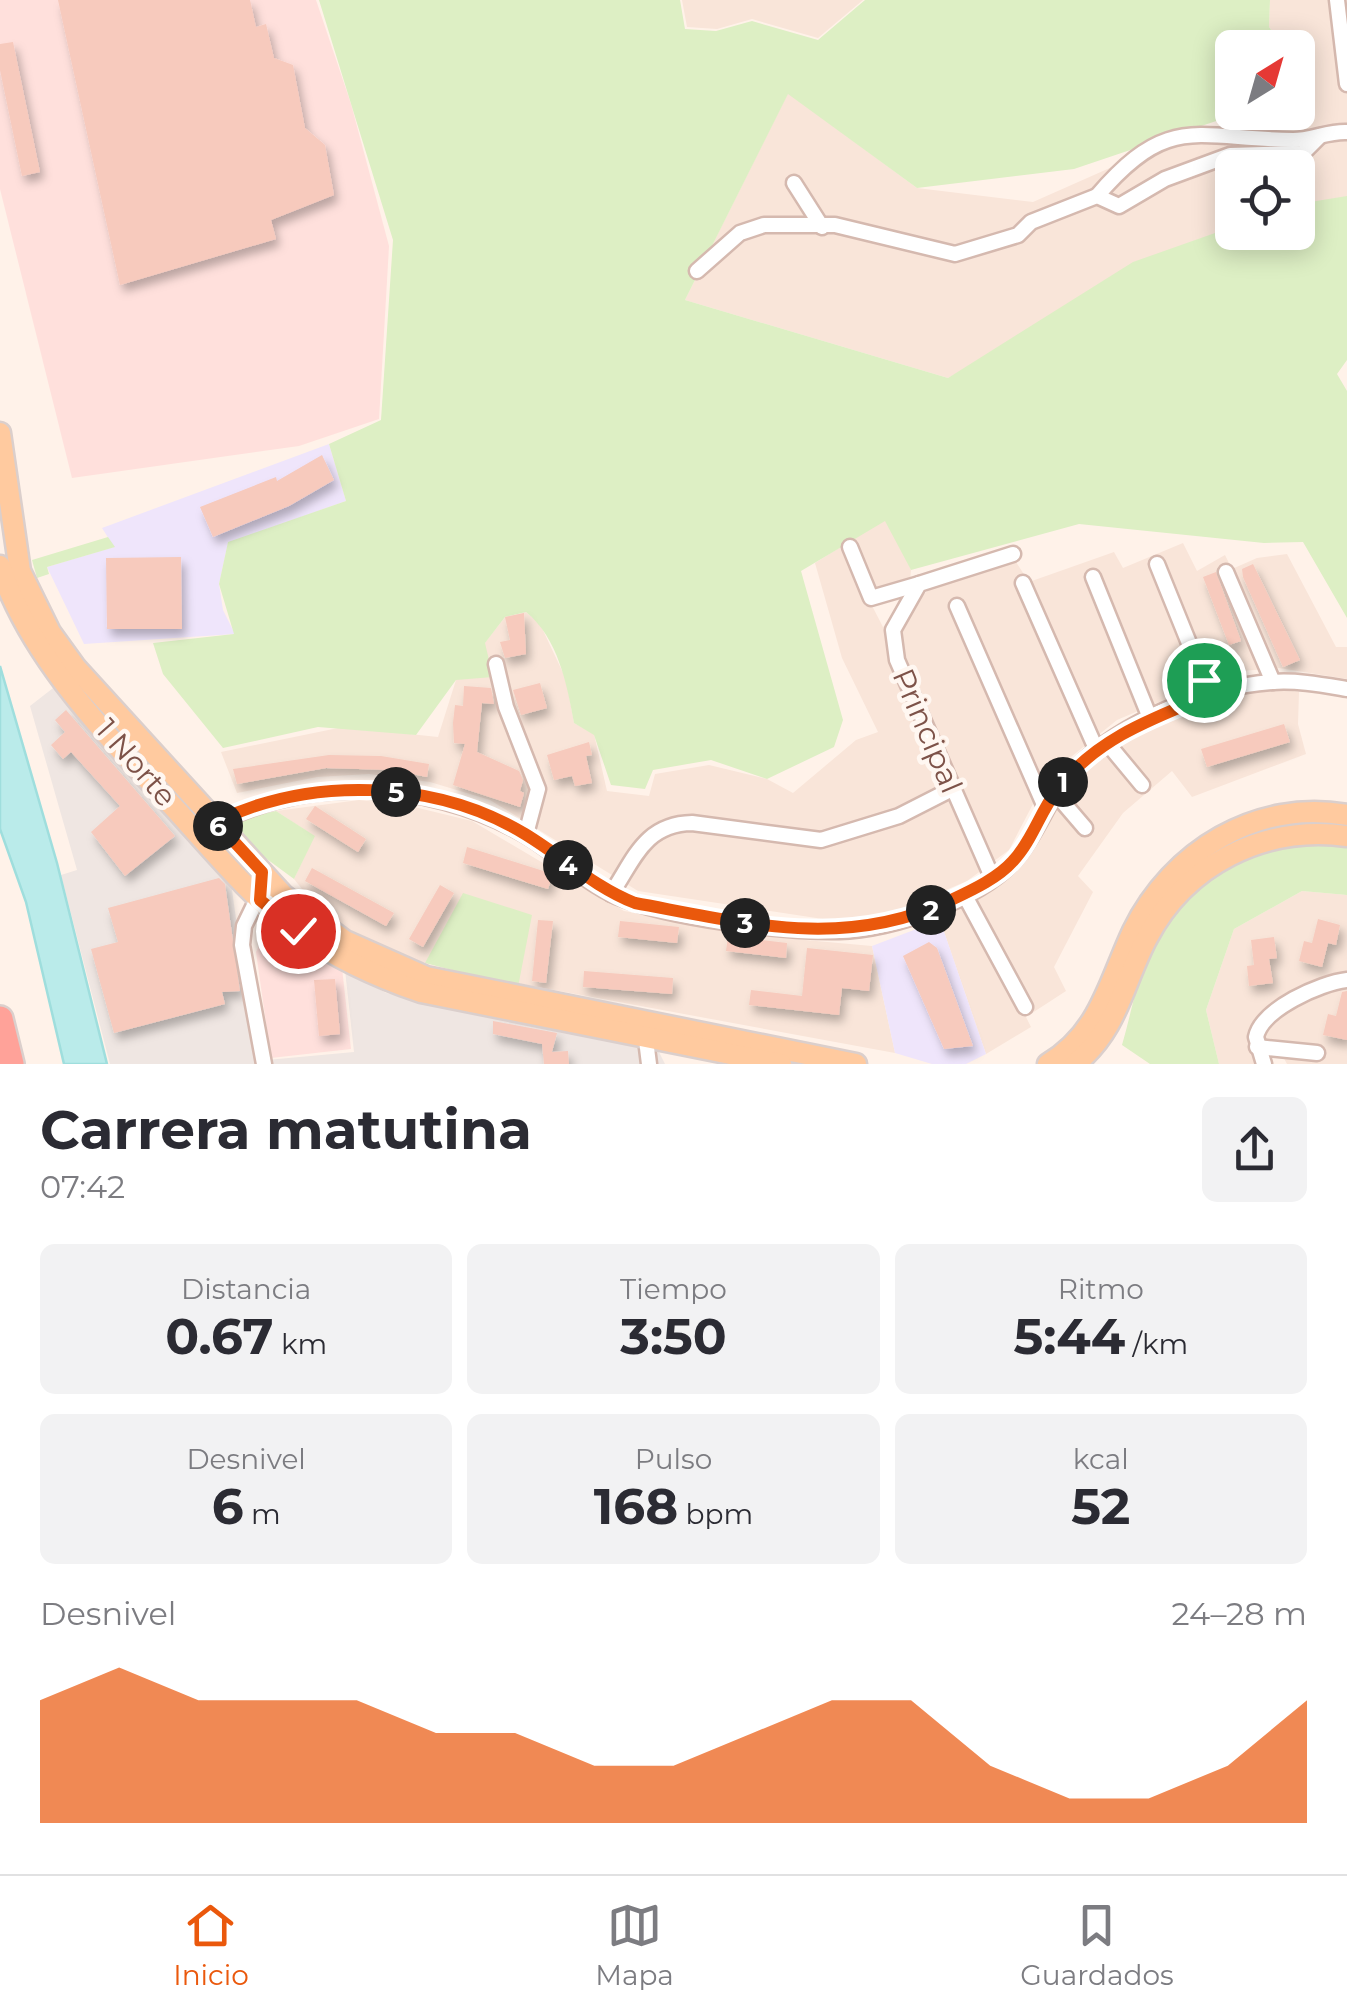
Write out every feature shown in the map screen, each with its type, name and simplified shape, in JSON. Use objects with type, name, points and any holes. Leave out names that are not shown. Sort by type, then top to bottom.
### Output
[{"type":"highway","points":[[0,1019],[11,1064]]},
{"type":"main road","name":"1 Norte","points":[[0,433],[20,571],[50,632],[260,900],[319,945],[393,982],[647,1032]]},
{"type":"main road","name":"1 Norte","points":[[0,566],[19,611],[50,662],[206,828],[320,925],[378,959],[471,988],[647,1032]]},
{"type":"main road","points":[[1048,1064],[1094,1021],[1134,928],[1158,890],[1183,863],[1212,841],[1263,819],[1299,813],[1347,815]]},
{"type":"main road","points":[[1075,1064],[1114,1018],[1142,949],[1162,913],[1198,876],[1242,849],[1275,838],[1347,836]]},
{"type":"main road","points":[[647,1032],[781,1064]]},
{"type":"main road","points":[[647,1032],[856,1064]]},
{"type":"street","points":[[1337,0],[1347,84]]},
{"type":"street","points":[[698,271],[718,250],[764,224],[835,225],[940,251],[966,253],[1018,234],[1031,222],[1097,196],[1128,160],[1180,133],[1298,140],[1347,132]]},
{"type":"street","points":[[1097,196],[1119,206],[1165,179],[1230,155],[1303,153],[1320,136]]},
{"type":"street","points":[[794,183],[822,227]]},
{"type":"street","points":[[850,547],[871,598],[1013,554]]},
{"type":"street","points":[[1156,564],[1210,695]]},
{"type":"street","points":[[1226,572],[1272,682]]},
{"type":"street","points":[[1093,578],[1150,718]]},
{"type":"street","points":[[1024,583],[1103,747],[1142,785]]},
{"type":"street","name":"Principal","points":[[920,584],[899,615],[893,648],[992,877]]},
{"type":"street","points":[[957,606],[1045,807]]},
{"type":"street","points":[[496,664],[506,706],[521,736],[538,789],[526,834]]},
{"type":"street","points":[[206,828],[280,800],[359,790],[446,802],[526,834],[611,894],[694,914],[825,931],[890,924],[964,894],[1016,859],[1054,793],[1103,747],[1150,718],[1210,695],[1272,682],[1347,689]]},
{"type":"street","points":[[611,894],[641,844],[672,825],[692,823],[822,840],[899,816],[952,789]]},
{"type":"street","points":[[1054,793],[1085,828]]},
{"type":"street","points":[[262,872],[260,900],[249,915],[242,945],[264,1064]]},
{"type":"street","points":[[964,894],[1025,1007]]},
{"type":"street","points":[[260,900],[278,903],[320,925]]},
{"type":"street","points":[[1264,1064],[1257,1047],[1258,1029],[1264,1022],[1302,996],[1347,980]]},
{"type":"street","points":[[647,1032],[649,1064]]},
{"type":"street","points":[[1257,1047],[1318,1053]]},
{"type":"shaded area","points":[[0,0],[316,0],[351,104],[389,246],[379,419],[299,446],[72,478],[0,189]]},
{"type":"shaded area","points":[[682,0],[863,0],[818,38],[752,19],[717,29],[687,27]]},
{"type":"shaded area","points":[[1270,0],[1347,0],[1347,199],[1315,204],[1315,150],[1295,150],[1300,130],[1315,130],[1315,30],[1269,27]]},
{"type":"shaded area","points":[[788,93],[917,188],[1033,202],[1182,136],[1295,150],[1215,150],[1215,239],[948,378],[685,300]]},
{"type":"shaded area","points":[[329,444],[346,501],[228,543],[219,584],[223,610],[235,634],[84,644],[47,567],[114,547],[102,528]]},
{"type":"shaded area","points":[[888,517],[911,570],[910,581],[868,598],[883,627],[939,582],[1016,562],[1029,582],[1114,552],[1123,568],[1183,543],[1197,571],[1225,555],[1232,569],[1257,558],[1287,554],[1336,647],[1347,647],[1347,679],[1279,668],[1230,672],[1117,720],[1061,765],[1034,802],[1009,850],[967,881],[892,913],[836,921],[638,891],[490,800],[430,782],[369,774],[317,777],[237,793],[221,752],[343,727],[438,737],[456,680],[505,617],[526,612],[540,624],[566,679],[574,723],[594,734],[607,791],[649,796],[655,774],[709,765],[767,779],[793,793],[856,740],[878,732],[842,658],[815,563]]},
{"type":"shaded area","points":[[57,685],[158,806],[231,883],[256,1061],[354,1052],[345,970],[386,993],[656,1046],[665,1064],[110,1064],[61,875],[77,870],[30,706]]},
{"type":"shaded area","points":[[1265,686],[1299,692],[1298,724],[1306,754],[1192,797],[1172,771],[1123,813],[1078,876],[1093,892],[1054,967],[1066,991],[1026,1017],[1031,1027],[986,1054],[940,920],[1020,868],[1052,808],[1105,754],[1138,732],[1213,697]]},
{"type":"shaded area","points":[[359,800],[406,805],[472,821],[624,911],[794,939],[872,946],[895,1053],[473,975],[396,955],[323,915],[294,879],[314,836],[276,811]]},
{"type":"shaded area","points":[[1302,891],[1347,895],[1347,1064],[1287,1064],[1274,1040],[1250,1041],[1259,1064],[1219,1064],[1206,1010],[1234,929]]},
{"type":"shaded area","points":[[940,920],[986,1054],[966,1064],[932,1064],[895,1053],[872,946]]},
{"type":"shaded area","points":[[269,926],[342,968],[351,1049],[271,1058],[256,952]]},
{"type":"green space","points":[[319,0],[680,0],[685,29],[716,31],[752,21],[818,40],[865,0],[1270,0],[1271,30],[1215,30],[1215,121],[1074,169],[917,188],[788,94],[685,300],[948,378],[1133,262],[1215,233],[1215,250],[1315,250],[1315,201],[1347,196],[1347,360],[1337,374],[1347,391],[1347,618],[1303,542],[1264,543],[1079,524],[911,570],[885,521],[801,571],[843,720],[834,747],[767,779],[711,760],[653,770],[645,789],[611,785],[594,735],[574,723],[553,648],[526,612],[505,617],[485,643],[493,677],[456,680],[416,735],[318,727],[223,748],[163,674],[153,643],[234,634],[219,584],[228,542],[346,501],[329,444],[381,420],[393,240]]},
{"type":"green space","points":[[108,537],[115,547],[47,567],[49,574],[37,578],[32,560]]},
{"type":"green space","points":[[276,811],[315,836],[294,879],[260,854],[240,831],[240,819]]},
{"type":"green space","points":[[1309,843],[1347,846],[1347,895],[1302,891],[1234,929],[1206,1010],[1219,1064],[1150,1064],[1122,1045],[1145,960],[1177,907],[1215,875],[1237,863]]},
{"type":"green space","points":[[463,893],[532,915],[518,987],[425,963]]},
{"type":"water","points":[[0,666],[57,863],[107,1064],[64,1064],[26,902],[0,829]]},
{"type":"building","points":[[58,0],[250,0],[256,27],[266,24],[274,58],[293,65],[305,128],[325,145],[334,195],[271,220],[276,239],[120,285]]},
{"type":"building","points":[[13,42],[40,172],[22,176],[0,70],[0,44]]},
{"type":"building","points":[[322,455],[334,480],[289,506],[213,537],[200,507],[276,477],[277,481]]},
{"type":"building","points":[[181,557],[182,629],[107,629],[106,558]]},
{"type":"building","points":[[1253,564],[1300,660],[1283,667],[1243,577],[1242,569]]},
{"type":"building","points":[[1216,572],[1241,641],[1229,645],[1203,577]]},
{"type":"building","points":[[524,613],[526,654],[505,658],[500,642],[510,640],[505,617]]},
{"type":"building","points":[[540,683],[547,708],[521,715],[513,690]]},
{"type":"building","points":[[464,686],[491,688],[494,704],[482,703],[477,752],[519,771],[523,780],[520,791],[524,793],[520,807],[453,785],[465,744],[454,743],[453,723],[455,705],[463,706]]},
{"type":"building","points":[[66,710],[175,836],[125,876],[91,832],[120,806],[71,752],[63,759],[51,745],[65,732],[55,720]]},
{"type":"building","points":[[1284,724],[1290,742],[1207,767],[1201,749]]},
{"type":"building","points":[[589,742],[592,755],[586,756],[592,783],[575,786],[572,776],[554,780],[547,755]]},
{"type":"building","points":[[329,755],[381,756],[429,764],[427,777],[391,770],[326,768],[237,784],[233,769]]},
{"type":"building","points":[[315,806],[366,839],[358,852],[306,819]]},
{"type":"building","points":[[467,847],[553,874],[548,889],[463,863]]},
{"type":"building","points":[[312,868],[394,913],[386,926],[305,881]]},
{"type":"building","points":[[219,878],[225,884],[240,991],[222,992],[225,1004],[114,1033],[91,949],[118,942],[108,908]]},
{"type":"building","points":[[440,885],[454,893],[423,947],[409,939]]},
{"type":"building","points":[[1318,919],[1340,925],[1336,945],[1328,943],[1322,967],[1299,961],[1304,941],[1312,943]]},
{"type":"building","points":[[538,920],[553,921],[546,983],[532,981]]},
{"type":"building","points":[[620,921],[679,927],[677,943],[618,937]]},
{"type":"building","points":[[728,936],[787,943],[786,958],[726,951]]},
{"type":"building","points":[[1274,937],[1277,958],[1269,959],[1273,983],[1249,986],[1247,966],[1254,965],[1251,940]]},
{"type":"building","points":[[929,942],[937,948],[973,1046],[944,1049],[903,956]]},
{"type":"building","points":[[807,948],[873,955],[869,991],[842,988],[839,1015],[749,1005],[751,990],[802,996]]},
{"type":"building","points":[[584,971],[673,978],[672,994],[583,987]]},
{"type":"building","points":[[335,979],[340,1034],[319,1036],[314,980]]},
{"type":"building","points":[[1347,991],[1347,1040],[1323,1035],[1328,1014],[1336,1016],[1342,992]]},
{"type":"building","points":[[493,1021],[557,1033],[552,1052],[568,1051],[569,1064],[544,1064],[542,1044],[493,1034]]},
{"type":"route","points":[[298,931],[260,900],[262,872],[216,822],[280,800],[359,790],[420,796],[486,816],[526,834],[611,894],[635,903],[751,924],[825,931],[900,921],[964,894],[1001,872],[1022,851],[1054,793],[1077,767],[1129,729],[1210,695],[1204,680]]}]
